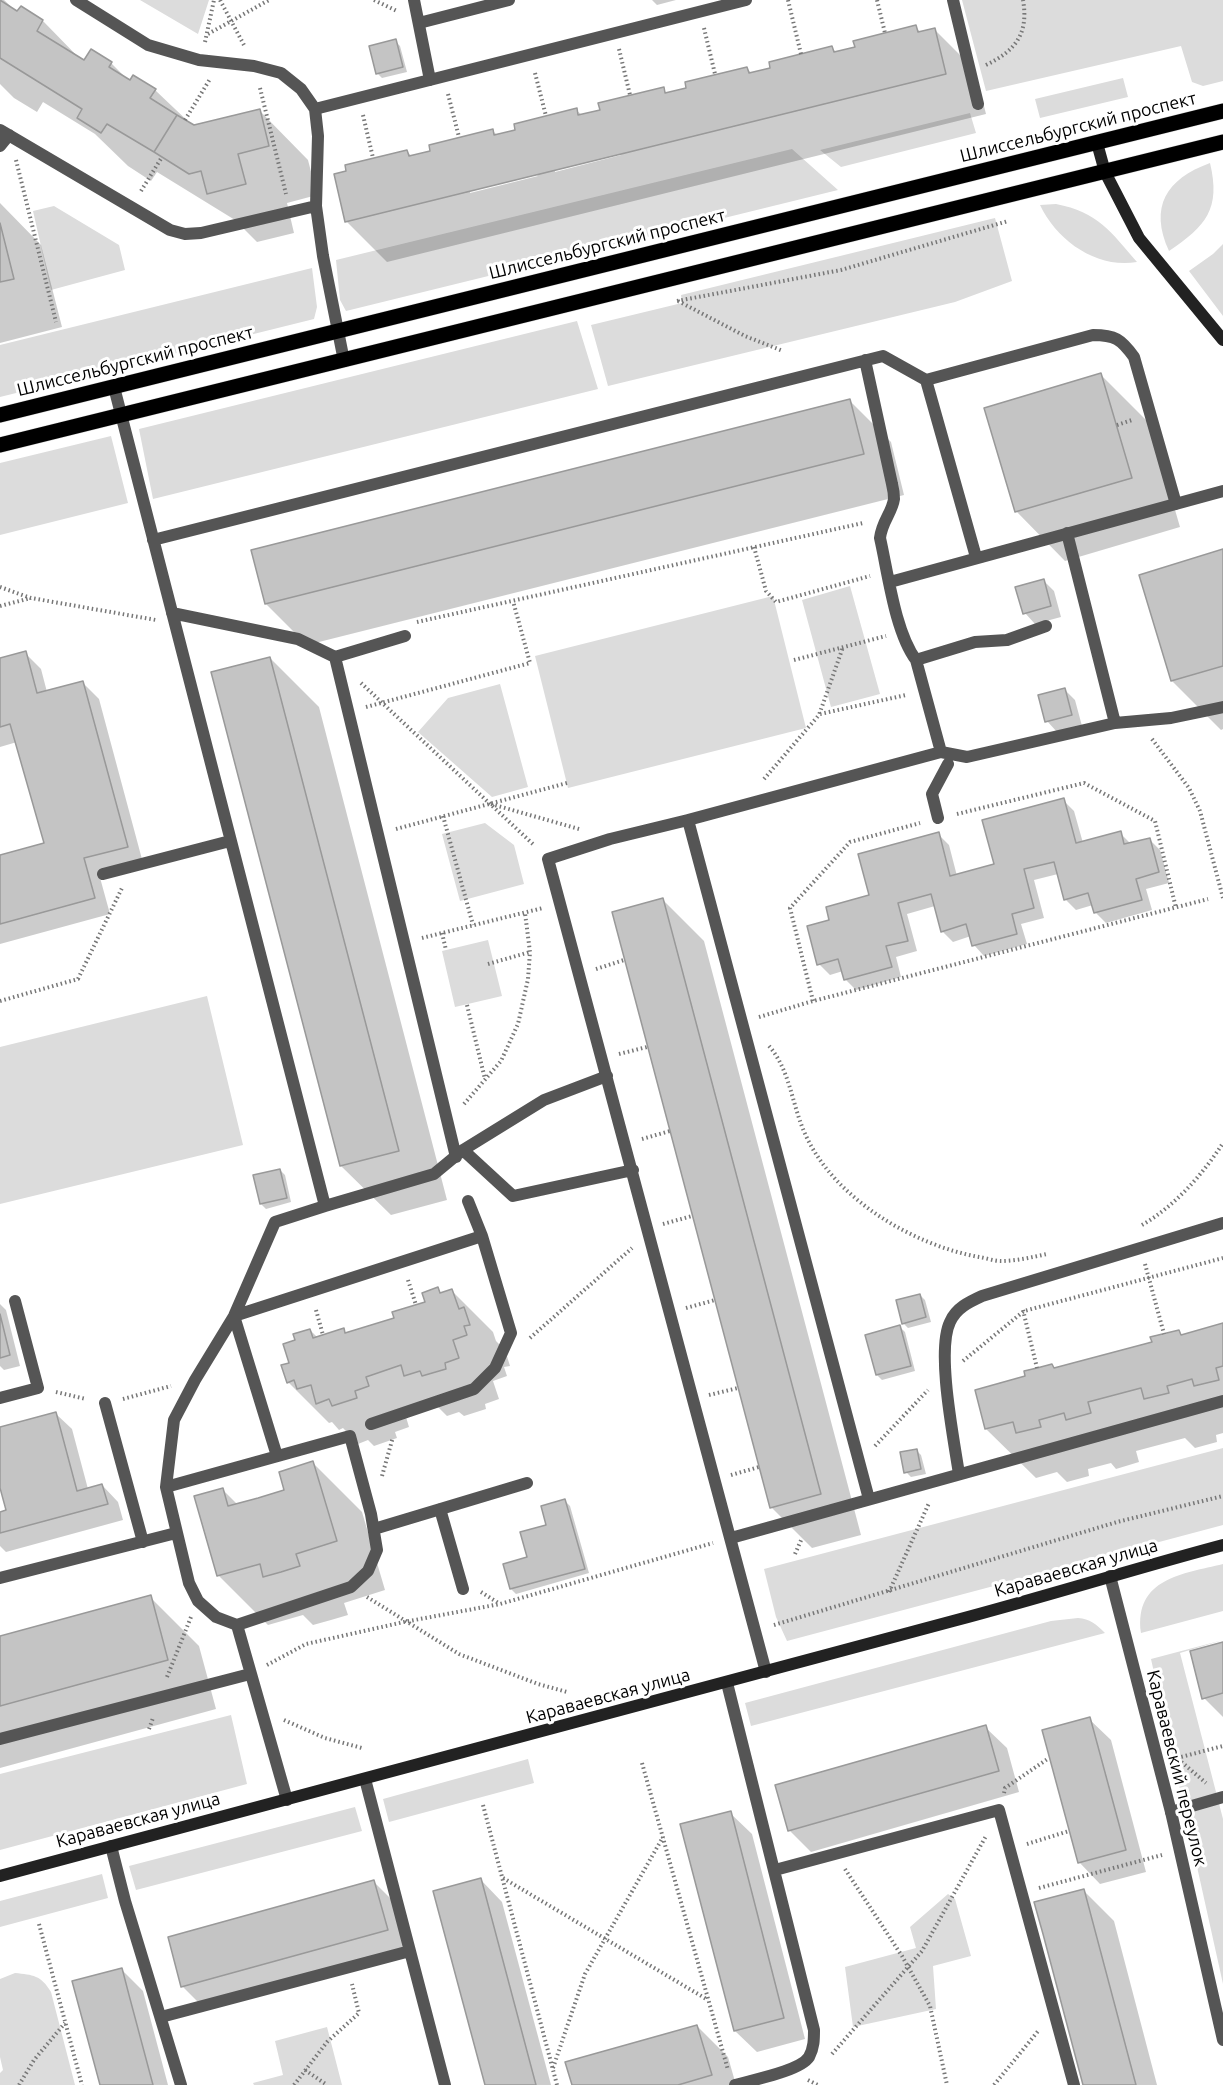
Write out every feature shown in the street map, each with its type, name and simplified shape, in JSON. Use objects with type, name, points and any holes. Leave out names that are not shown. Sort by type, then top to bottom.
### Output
[{"type":"main road","name":"Шлиссельбургский проспект","points":[[0,415],[1223,111]]},
{"type":"main road","points":[[0,446],[1223,142]]},
{"type":"street","points":[[76,0],[148,45],[199,60],[254,66],[281,73],[302,89],[315,109],[318,135],[316,206],[323,256],[344,361]]},
{"type":"street","points":[[414,0],[430,80]]},
{"type":"street","points":[[419,23],[509,0]]},
{"type":"street","points":[[953,0],[978,104]]},
{"type":"street","points":[[315,109],[740,1]]},
{"type":"street","points":[[0,146],[5,133],[170,230],[185,234],[201,234],[316,206]]},
{"type":"street","points":[[1097,143],[1105,172],[1139,238],[1223,340]]},
{"type":"street","points":[[153,540],[883,356],[926,380],[1093,335],[1110,335],[1124,344],[1134,357],[1176,504]]},
{"type":"street","points":[[865,360],[894,499],[882,525],[880,538],[901,632],[908,650],[916,660],[941,752]]},
{"type":"street","points":[[926,380],[976,557]]},
{"type":"street","points":[[114,387],[325,1206]]},
{"type":"street","points":[[889,576],[976,557],[1223,491]]},
{"type":"street","points":[[1067,533],[1115,723]]},
{"type":"street","points":[[173,618],[298,639],[335,657],[405,636]]},
{"type":"street","points":[[916,660],[975,642],[1007,640],[1046,626]]},
{"type":"street","points":[[335,657],[447,1123],[459,1154],[513,1196],[633,1170]]},
{"type":"street","points":[[766,1672],[549,859],[610,839],[941,752],[968,756],[1115,723],[1171,717],[1223,707]]},
{"type":"street","points":[[938,819],[932,794],[948,764]]},
{"type":"street","points":[[688,820],[869,1499]]},
{"type":"street","points":[[103,874],[231,841]]},
{"type":"street","points":[[166,1487],[350,1436],[371,1514],[377,1550],[368,1571],[351,1587],[237,1625],[216,1617],[198,1601],[189,1583],[166,1487],[174,1420],[234,1316],[275,1222],[434,1174],[459,1154],[544,1100],[608,1076]]},
{"type":"street","points":[[371,1424],[474,1389],[495,1368],[511,1333],[482,1236],[468,1201]]},
{"type":"street","points":[[959,1474],[946,1375],[945,1337],[950,1321],[962,1306],[982,1296],[1223,1223]]},
{"type":"street","points":[[234,1316],[482,1236]]},
{"type":"street","points":[[0,1398],[38,1388],[15,1301]]},
{"type":"street","points":[[234,1316],[277,1456]]},
{"type":"street","points":[[730,1538],[1223,1401]]},
{"type":"street","points":[[105,1403],[143,1542]]},
{"type":"street","points":[[374,1529],[527,1483]]},
{"type":"street","points":[[440,1509],[463,1589]]},
{"type":"street","points":[[0,1578],[176,1533]]},
{"type":"street","name":"Караваевская улица","points":[[0,1876],[727,1683],[1043,1597],[1223,1545]]},
{"type":"street","name":"Караваевский переулок","points":[[1110,1576],[1171,1812],[1222,2033]]},
{"type":"street","points":[[237,1625],[287,1800]]},
{"type":"street","points":[[0,1739],[250,1674]]},
{"type":"street","points":[[727,1683],[814,2030],[814,2045],[808,2059],[795,2067],[732,2080]]},
{"type":"street","points":[[365,1779],[445,2085]]},
{"type":"street","points":[[1171,1812],[1223,1798]]},
{"type":"street","points":[[775,1870],[999,1810],[1074,2085]]},
{"type":"street","points":[[111,1846],[125,1901],[181,2085]]},
{"type":"street","points":[[161,2017],[410,1952]]},
{"type":"path","points":[[199,60],[208,34],[214,0]]},
{"type":"path","points":[[220,0],[254,66],[290,212]]},
{"type":"path","points":[[208,34],[269,0]]},
{"type":"path","points":[[788,0],[801,54]]},
{"type":"path","points":[[877,0],[885,33]]},
{"type":"path","points":[[971,73],[1006,56],[1018,40],[1026,15],[1023,0]]},
{"type":"path","points":[[699,11],[715,74]]},
{"type":"path","points":[[615,33],[630,95]]},
{"type":"path","points":[[530,54],[546,116]]},
{"type":"path","points":[[185,120],[220,62]]},
{"type":"path","points":[[443,76],[459,137]]},
{"type":"path","points":[[359,98],[373,158]]},
{"type":"path","points":[[5,133],[56,322]]},
{"type":"path","points":[[132,207],[162,157]]},
{"type":"path","points":[[783,351],[745,336],[677,301],[841,270],[1008,221]]},
{"type":"path","points":[[1117,425],[1126,422]]},
{"type":"path","points":[[405,636],[418,621],[864,523],[882,525]]},
{"type":"path","points":[[753,547],[766,591],[776,602],[889,576]]},
{"type":"path","points":[[0,587],[32,598],[173,618]]},
{"type":"path","points":[[0,606],[32,598]]},
{"type":"path","points":[[348,712],[530,663],[513,601]]},
{"type":"path","points":[[794,660],[901,632]]},
{"type":"path","points":[[747,804],[754,791],[819,715],[843,647]]},
{"type":"path","points":[[335,657],[381,703],[549,859]]},
{"type":"path","points":[[819,715],[924,691]]},
{"type":"path","points":[[1140,720],[1148,735],[1189,788],[1200,811],[1223,898]]},
{"type":"path","points":[[377,833],[567,783]]},
{"type":"path","points":[[813,1001],[790,908],[850,842],[938,819],[1084,783],[1155,821],[1176,908]]},
{"type":"path","points":[[490,804],[610,839]]},
{"type":"path","points":[[443,816],[473,925]]},
{"type":"path","points":[[0,1001],[78,979],[132,867]]},
{"type":"path","points":[[742,1024],[813,1001],[1208,899]]},
{"type":"path","points":[[404,942],[561,903]]},
{"type":"path","points":[[447,1123],[501,1061],[518,1024],[528,979],[530,952],[525,913]]},
{"type":"path","points":[[442,933],[446,950]]},
{"type":"path","points":[[488,964],[530,952]]},
{"type":"path","points":[[580,974],[624,960]]},
{"type":"path","points":[[467,1005],[485,1079]]},
{"type":"path","points":[[742,1024],[778,1056],[803,1129],[821,1160],[841,1184],[884,1220],[945,1250],[974,1256],[1001,1261],[1052,1253]]},
{"type":"path","points":[[603,1059],[647,1047]]},
{"type":"path","points":[[626,1143],[670,1131]]},
{"type":"path","points":[[1135,1230],[1151,1221],[1185,1190],[1212,1160],[1223,1143]]},
{"type":"path","points":[[527,1341],[632,1247],[648,1229],[692,1216]]},
{"type":"path","points":[[1140,1248],[1164,1334]]},
{"type":"path","points":[[859,1463],[934,1384],[1024,1311],[1223,1258]]},
{"type":"path","points":[[402,1261],[416,1305]]},
{"type":"path","points":[[1018,1285],[1037,1368]]},
{"type":"path","points":[[310,1291],[323,1335]]},
{"type":"path","points":[[670,1312],[715,1300]]},
{"type":"path","points":[[694,1400],[738,1388]]},
{"type":"path","points":[[371,1514],[399,1414]]},
{"type":"path","points":[[715,1479],[759,1467]]},
{"type":"path","points":[[888,1592],[940,1479]]},
{"type":"path","points":[[774,1625],[1117,1522],[1223,1496]]},
{"type":"path","points":[[250,1674],[306,1644],[500,1604],[730,1538]]},
{"type":"path","points":[[351,1587],[404,1622],[459,1654],[538,1684],[567,1692]]},
{"type":"path","points":[[149,1729],[198,1601]]},
{"type":"path","points":[[258,1701],[288,1723],[325,1738],[362,1748]]},
{"type":"path","points":[[1223,1746],[1177,1758],[1223,1798]]},
{"type":"path","points":[[829,2057],[922,1951],[999,1810],[1005,1788],[1049,1758]]},
{"type":"path","points":[[642,1763],[732,2080]]},
{"type":"path","points":[[483,1805],[557,2085]]},
{"type":"path","points":[[1010,1849],[1069,1831]]},
{"type":"path","points":[[553,2069],[585,1974],[663,1838]]},
{"type":"path","points":[[1022,1893],[1180,1850]]},
{"type":"path","points":[[835,1854],[908,1967],[930,2006],[947,2085]]},
{"type":"path","points":[[502,1877],[708,2000]]},
{"type":"path","points":[[39,1924],[82,2085]]},
{"type":"path","points":[[294,2085],[327,2042],[360,2013],[348,1968]]},
{"type":"path","points":[[994,2085],[1054,2011]]},
{"type":"path","points":[[19,2085],[34,2060],[66,2023]]},
{"type":"path","points":[[305,2070],[327,2085]]},
{"type":"path","points":[[806,2079],[813,2073]]},
{"type":"shaded area","points":[[140,0],[209,0],[198,34]]},
{"type":"shaded area","points":[[962,0],[1223,0],[1223,81],[1203,86],[1192,82],[1181,46],[986,91]]},
{"type":"shaded area","points":[[1123,78],[1128,97],[1040,118],[1035,99]]},
{"type":"shaded area","points":[[970,113],[976,133],[841,167],[820,150]]},
{"type":"shaded area","points":[[792,149],[838,190],[346,311],[340,300],[336,260]]},
{"type":"shaded area","points":[[1210,163],[1213,193],[1212,204],[1207,215],[1193,233],[1169,251],[1161,221],[1166,196],[1172,186],[1182,177]]},
{"type":"shaded area","points":[[1056,204],[1083,212],[1093,218],[1111,233],[1137,262],[1107,261],[1080,250],[1057,230],[1040,205]]},
{"type":"shaded area","points":[[54,206],[119,245],[125,270],[51,290],[33,211]]},
{"type":"shaded area","points":[[995,218],[1012,281],[955,302],[608,386],[591,325],[682,303],[681,295]]},
{"type":"shaded area","points":[[1223,244],[1223,316],[1189,271]]},
{"type":"shaded area","points":[[312,268],[317,307],[314,319],[0,397],[0,345]]},
{"type":"shaded area","points":[[577,321],[598,389],[153,499],[139,429]]},
{"type":"shaded area","points":[[111,436],[128,503],[0,535],[0,463]]},
{"type":"shaded area","points":[[850,586],[880,694],[831,707],[802,600]]},
{"type":"shaded area","points":[[773,596],[806,728],[568,788],[535,656]]},
{"type":"shaded area","points":[[500,684],[528,787],[492,797],[418,732],[448,698]]},
{"type":"shaded area","points":[[485,823],[514,845],[524,884],[460,901],[442,834]]},
{"type":"shaded area","points":[[488,940],[502,996],[455,1007],[442,951]]},
{"type":"shaded area","points":[[207,996],[243,1145],[0,1204],[0,1047]]},
{"type":"shaded area","points":[[1223,1448],[1223,1525],[787,1641],[776,1617],[764,1569]]},
{"type":"shaded area","points":[[1223,1564],[1223,1611],[1141,1633],[1141,1615],[1145,1600],[1153,1590],[1178,1576]]},
{"type":"shaded area","points":[[1078,1618],[1093,1622],[1105,1633],[751,1726],[745,1703],[1051,1621]]},
{"type":"shaded area","points":[[1223,1640],[1180,1653],[1223,1819],[1223,1984],[1151,1659]]},
{"type":"shaded area","points":[[231,1715],[247,1784],[0,1850],[0,1774]]},
{"type":"shaded area","points":[[528,1759],[534,1783],[389,1822],[383,1799]]},
{"type":"shaded area","points":[[355,1807],[362,1831],[136,1890],[129,1866]]},
{"type":"shaded area","points":[[102,1874],[108,1898],[0,1927],[0,1901]]},
{"type":"shaded area","points":[[948,1894],[955,1899],[971,1956],[933,1966],[936,2009],[853,2027],[845,1967],[916,1948],[910,1927]]},
{"type":"shaded area","points":[[15,1973],[36,1977],[44,1982],[51,1992],[75,2085],[0,2085],[0,2073],[3,2070],[0,2057],[0,1979]]},
{"type":"shaded area","points":[[327,2027],[342,2085],[254,2085],[253,2083],[283,2075],[275,2041]]},
{"type":"building","points":[[0,0],[17,11],[21,6],[43,20],[37,31],[84,60],[91,49],[112,62],[109,67],[130,80],[133,75],[156,89],[150,98],[177,115],[154,152],[107,124],[101,133],[77,118],[82,109],[0,58]]},
{"type":"building","points":[[916,25],[918,32],[935,28],[946,74],[345,222],[334,174],[346,171],[345,165],[407,150],[409,156],[430,151],[429,145],[493,129],[494,135],[515,130],[514,124],[577,108],[578,115],[600,110],[598,103],[664,87],[665,93],[686,88],[685,82],[747,67],[749,73],[770,68],[769,62],[832,46],[834,52],[855,47],[853,41]]},
{"type":"building","points":[[396,39],[403,67],[376,74],[369,46]]},
{"type":"building","points":[[260,109],[269,146],[238,154],[246,184],[207,194],[201,171],[189,174],[154,152],[177,115],[194,125]]},
{"type":"building","points":[[0,223],[14,279],[0,282]]},
{"type":"building","points":[[1101,373],[1132,478],[1015,512],[984,408]]},
{"type":"building","points":[[850,399],[864,454],[265,604],[251,550]]},
{"type":"building","points":[[1223,549],[1223,666],[1171,681],[1139,575]]},
{"type":"building","points":[[1044,579],[1051,606],[1023,614],[1015,587]]},
{"type":"building","points":[[26,651],[37,693],[83,681],[128,847],[84,858],[95,898],[0,924],[0,855],[44,843],[10,724],[0,727],[0,658]]},
{"type":"building","points":[[270,657],[399,1151],[340,1166],[211,672]]},
{"type":"building","points":[[1065,688],[1072,715],[1045,722],[1038,695]]},
{"type":"building","points":[[1064,798],[1076,843],[1121,831],[1124,844],[1150,838],[1159,872],[1136,879],[1142,900],[1094,913],[1088,893],[1064,900],[1054,862],[1024,869],[1034,908],[1012,914],[1017,934],[972,946],[966,924],[941,932],[931,894],[898,903],[908,941],[886,946],[892,967],[844,980],[838,959],[817,965],[807,926],[829,920],[826,907],[869,895],[858,854],[939,832],[950,876],[994,864],[982,820]]},
{"type":"building","points":[[663,898],[821,1494],[770,1508],[612,912]]},
{"type":"building","points":[[280,1169],[287,1198],[260,1204],[253,1175]]},
{"type":"building","points":[[438,1287],[440,1293],[452,1289],[459,1309],[464,1307],[470,1325],[464,1326],[467,1335],[453,1340],[459,1358],[445,1363],[446,1369],[422,1376],[420,1371],[404,1376],[401,1365],[366,1377],[369,1386],[355,1391],[357,1398],[332,1406],[329,1399],[316,1404],[311,1385],[297,1389],[294,1380],[287,1383],[281,1365],[289,1363],[283,1344],[295,1340],[293,1334],[310,1329],[313,1338],[344,1328],[345,1333],[394,1318],[392,1312],[425,1302],[422,1293]]},
{"type":"building","points":[[920,1294],[926,1317],[902,1324],[896,1300]]},
{"type":"building","points":[[0,1314],[10,1355],[0,1358]]},
{"type":"building","points":[[1223,1323],[1223,1366],[1216,1368],[1219,1380],[1194,1386],[1192,1379],[1167,1386],[1169,1393],[1144,1399],[1141,1388],[1088,1402],[1091,1413],[1066,1420],[1064,1413],[1039,1420],[1041,1427],[1016,1433],[1013,1422],[985,1429],[975,1390],[1025,1376],[1024,1371],[1052,1364],[1054,1368],[1152,1342],[1150,1337],[1179,1330],[1181,1335]]},
{"type":"building","points":[[900,1325],[911,1366],[876,1375],[865,1335]]},
{"type":"building","points":[[56,1412],[77,1491],[102,1484],[108,1504],[0,1533],[0,1512],[6,1510],[0,1488],[0,1427]]},
{"type":"building","points":[[917,1449],[921,1469],[904,1473],[900,1452]]},
{"type":"building","points":[[313,1461],[337,1541],[296,1554],[300,1566],[281,1572],[263,1577],[260,1564],[217,1576],[194,1496],[223,1488],[228,1506],[258,1498],[284,1490],[279,1472]]},
{"type":"building","points":[[565,1499],[585,1569],[510,1589],[503,1564],[527,1557],[520,1532],[546,1525],[541,1506]]},
{"type":"building","points":[[151,1595],[168,1660],[0,1706],[0,1636]]},
{"type":"building","points":[[1223,1642],[1223,1693],[1202,1699],[1190,1651]]},
{"type":"building","points":[[1090,1717],[1126,1850],[1078,1863],[1042,1730]]},
{"type":"building","points":[[986,1725],[999,1771],[788,1831],[775,1785]]},
{"type":"building","points":[[731,1811],[784,2018],[734,2031],[680,1824]]},
{"type":"building","points":[[481,1878],[536,2085],[485,2085],[433,1891]]},
{"type":"building","points":[[374,1880],[388,1930],[181,1987],[168,1937]]},
{"type":"building","points":[[1084,1889],[1136,2085],[1083,2085],[1034,1902]]},
{"type":"building","points":[[122,1968],[153,2085],[100,2085],[72,1981]]},
{"type":"building","points":[[697,2025],[712,2075],[678,2085],[572,2085],[565,2062]]}]
